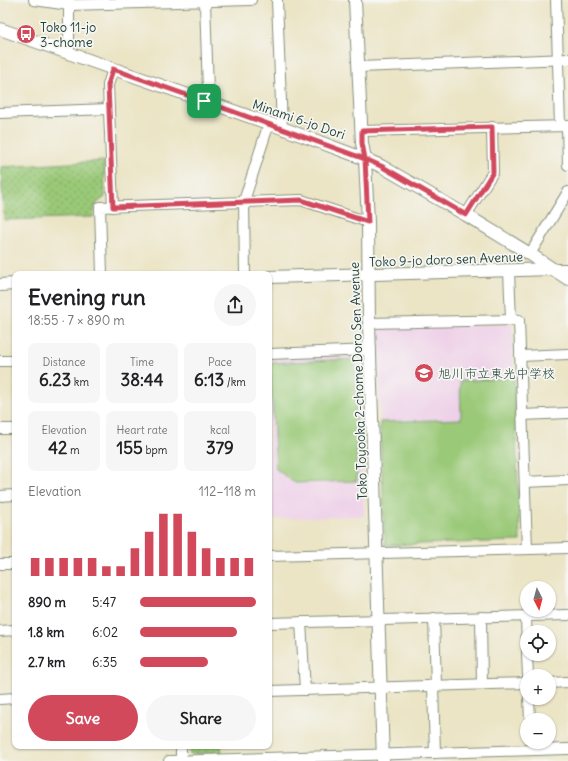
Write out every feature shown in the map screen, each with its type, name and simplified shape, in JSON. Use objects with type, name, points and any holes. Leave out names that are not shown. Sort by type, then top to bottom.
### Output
[{"type":"street","points":[[34,0],[69,3],[165,1],[205,2],[251,0]]},
{"type":"street","points":[[277,0],[282,128]]},
{"type":"street","name":"Toko Toyooka 2-chome Doro Sen Avenue","points":[[355,0],[362,143],[365,159],[368,222],[369,323],[383,758]]},
{"type":"street","points":[[556,0],[557,59],[568,166]]},
{"type":"street","points":[[204,101],[208,91],[205,2]]},
{"type":"street","points":[[69,3],[69,54]]},
{"type":"street","name":"Minami 6-jo Dori","points":[[0,29],[282,128],[381,166],[466,215],[568,279]]},
{"type":"street","points":[[359,67],[568,59]]},
{"type":"street","points":[[113,69],[108,85],[113,207]]},
{"type":"street","points":[[0,113],[109,109]]},
{"type":"street","points":[[245,271],[244,201],[269,124]]},
{"type":"street","points":[[362,131],[565,126]]},
{"type":"street","points":[[466,215],[493,172],[492,127]]},
{"type":"street","points":[[530,254],[568,192]]},
{"type":"street","points":[[102,271],[100,207],[301,200],[368,222]]},
{"type":"street","points":[[553,269],[568,269]]},
{"type":"street","name":"Toko 9-jo doro sen Avenue","points":[[272,277],[553,269]]},
{"type":"street","points":[[509,271],[511,320]]},
{"type":"street","points":[[0,285],[12,284]]},
{"type":"street","points":[[369,323],[519,320],[526,482],[527,549]]},
{"type":"street","points":[[272,354],[371,350]]},
{"type":"street","points":[[520,356],[568,354]]},
{"type":"street","points":[[0,361],[12,361]]},
{"type":"street","points":[[523,415],[568,413]]},
{"type":"street","points":[[0,429],[12,428]]},
{"type":"street","points":[[526,482],[568,480]]},
{"type":"street","points":[[0,496],[12,495]]},
{"type":"street","points":[[272,556],[568,548]]},
{"type":"street","points":[[0,564],[12,564]]},
{"type":"street","points":[[556,615],[568,615]]},
{"type":"street","points":[[272,623],[520,616]]},
{"type":"street","points":[[480,617],[482,684]]},
{"type":"street","points":[[434,618],[435,753]]},
{"type":"street","points":[[301,622],[305,690]]},
{"type":"street","points":[[0,631],[12,630]]},
{"type":"street","points":[[556,683],[568,682]]},
{"type":"street","points":[[272,691],[520,683]]},
{"type":"street","points":[[0,699],[12,698]]},
{"type":"street","points":[[169,761],[383,758],[520,747]]},
{"type":"street","points":[[556,748],[568,749]]},
{"type":"street","points":[[181,749],[181,761]]},
{"type":"shaded area","points":[[512,324],[520,541],[385,545],[377,327]]},
{"type":"shaded area","points":[[359,356],[362,359],[364,516],[272,519],[272,359]]},
{"type":"green space","points":[[104,161],[105,197],[96,204],[93,217],[4,220],[1,167]]},
{"type":"green space","points":[[355,359],[357,481],[295,483],[276,469],[272,398],[272,363]]},
{"type":"green space","points":[[514,378],[520,541],[385,545],[380,422],[461,419],[460,381]]},
{"type":"green space","points":[[189,749],[221,749],[222,753],[190,754]]},
{"type":"place","name":"Toko 11-jo 3-chome","points":[[26,34]]},
{"type":"place","name":"旭川市立東光中学校","points":[[424,373]]},
{"type":"route","points":[[204,101],[113,69],[108,85],[113,207],[301,200],[368,222],[365,159],[381,166],[466,215],[493,172],[492,127],[362,131],[362,143],[365,159],[351,152],[204,101]]}]
